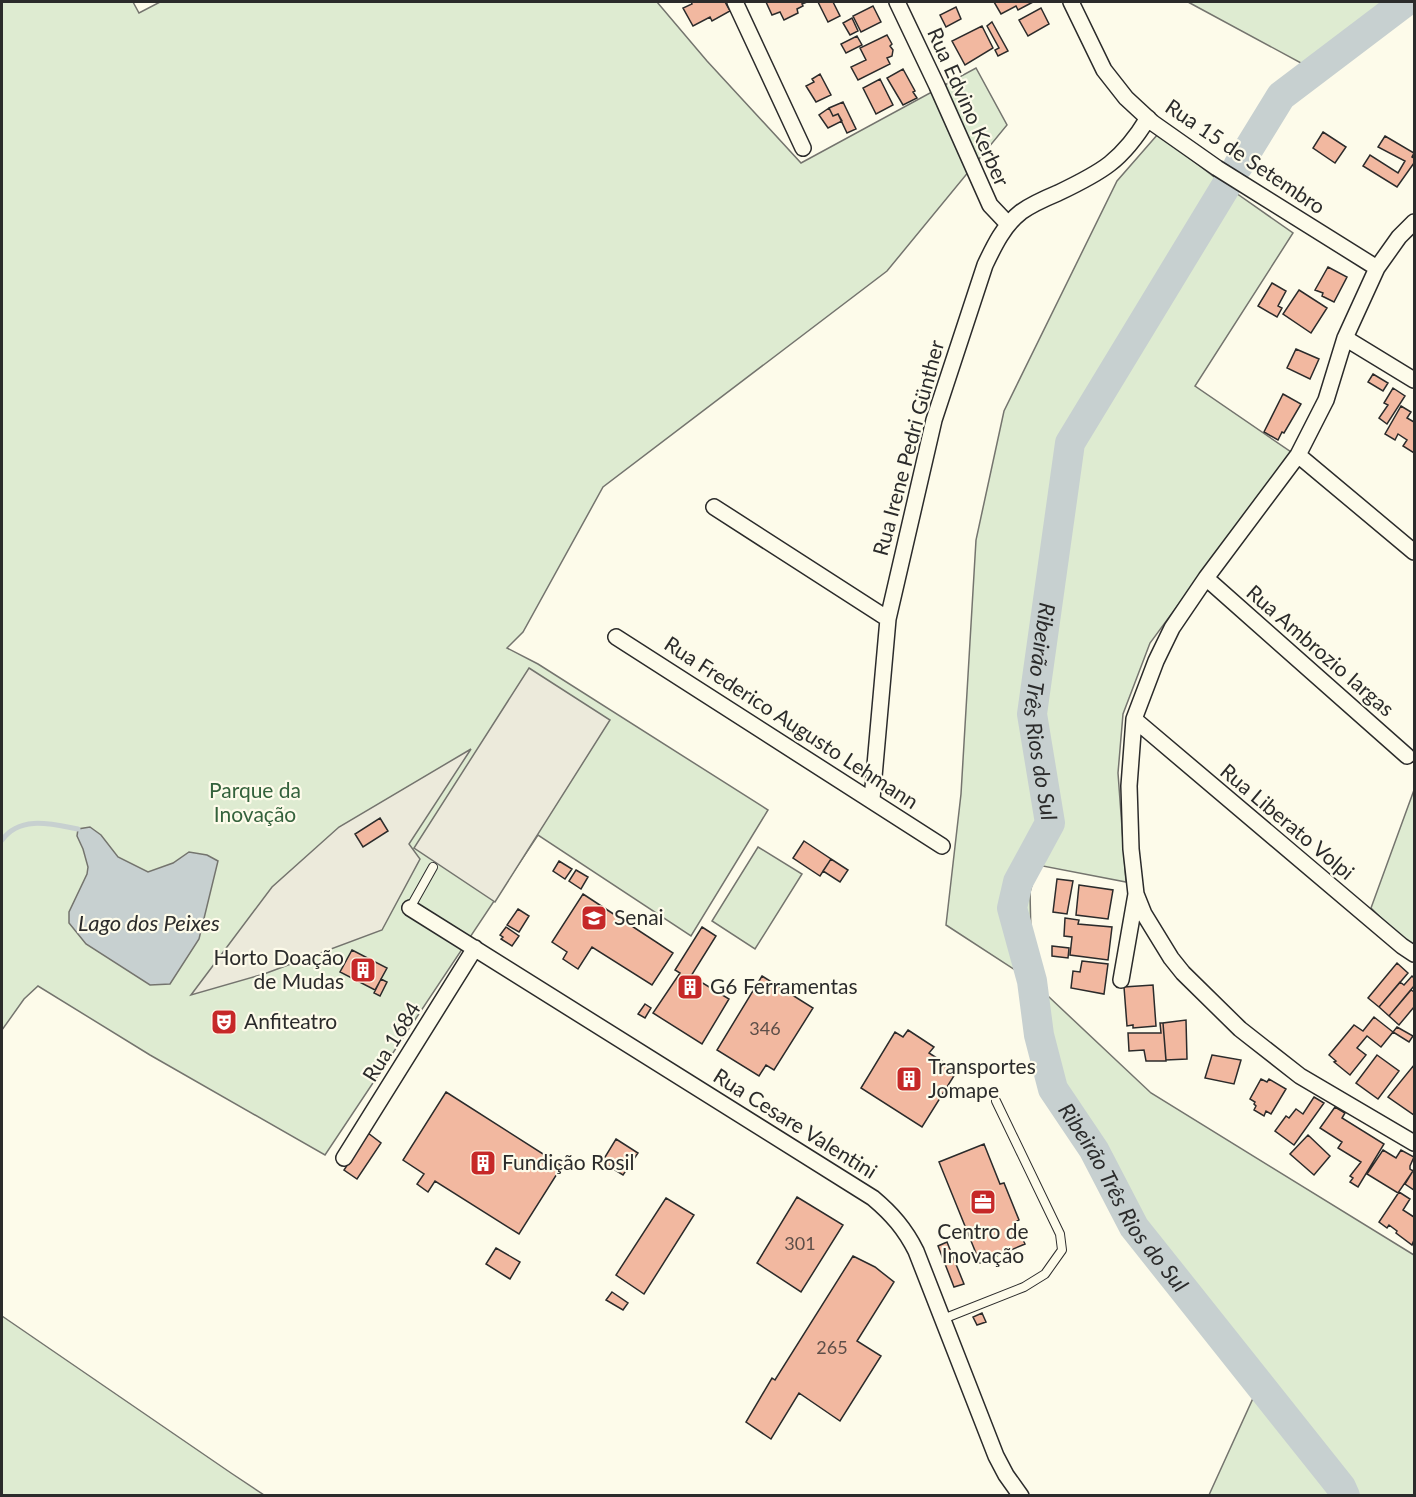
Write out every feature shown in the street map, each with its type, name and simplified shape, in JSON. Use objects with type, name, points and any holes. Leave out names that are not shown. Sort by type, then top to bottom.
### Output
[{"type":"street","points":[[735,2],[803,147]]},
{"type":"street","name":"Rua Edvino Kerber","points":[[897,2],[990,205],[1008,224]]},
{"type":"street","name":"Rua 15 de Setembro","points":[[1071,2],[1104,70],[1126,98],[1148,118],[1217,168],[1377,268]]},
{"type":"street","name":"Rua Irene Pedri Günther","points":[[872,799],[888,619],[934,420],[985,265],[1008,224],[1021,211],[1110,166],[1135,139],[1148,118]]},
{"type":"street","points":[[1414,222],[1399,237],[1377,268],[1346,338],[1326,400],[1299,455],[1206,578],[1172,628],[1156,661],[1134,719],[1129,786],[1131,849],[1136,894],[1144,914],[1171,958],[1183,973],[1240,1029],[1300,1076],[1414,1143]]},
{"type":"street","points":[[1346,338],[1414,381]]},
{"type":"street","points":[[1299,455],[1414,552]]},
{"type":"street","points":[[714,507],[888,619]]},
{"type":"street","name":"Rua Ambrozio Iargas","points":[[1206,578],[1407,756]]},
{"type":"street","name":"Rua Frederico Augusto Lehmann","points":[[616,637],[942,846]]},
{"type":"street","name":"Rua Liberato Volpi","points":[[1134,719],[1414,954]]},
{"type":"street","points":[[1121,980],[1136,894]]},
{"type":"street","name":"Rua Cesare Valentini","points":[[410,908],[873,1198],[890,1212],[905,1230],[916,1251],[996,1456],[1021,1496]]},
{"type":"street","name":"Rua 1684","points":[[344,1158],[475,948]]},
{"type":"lane","points":[[410,908],[433,867]]},
{"type":"lane","points":[[943,1319],[1024,1287],[1046,1274],[1062,1250],[1060,1234],[996,1101]]},
{"type":"green space","name":"Parque da Inovação","points":[[2,2],[133,2],[139,13],[160,2],[657,2],[707,61],[801,163],[976,68],[1007,125],[887,271],[603,487],[523,632],[507,648],[538,664],[768,810],[691,936],[538,835],[325,1155],[150,1055],[38,986],[24,999],[2,1030]]},
{"type":"green space","points":[[1188,2],[1405,2],[1314,70]]},
{"type":"green space","points":[[1158,134],[1293,233],[1195,386],[1291,452],[1150,643],[1123,714],[1118,773],[1126,882],[1038,865],[1030,892],[1032,981],[946,925],[961,794],[976,540],[1004,411],[1117,181]]},
{"type":"green space","points":[[1414,790],[1414,945],[1409,946],[1371,908]]},
{"type":"green space","points":[[758,847],[802,874],[755,949],[712,921]]},
{"type":"green space","points":[[1032,981],[1151,1093],[1414,1255],[1414,1495],[1209,1495],[1259,1385],[1134,1227],[1094,1150],[1053,1089],[1039,1035]]},
{"type":"green space","points":[[2,1316],[231,1473],[264,1495],[2,1495]]},
{"type":"shaded area","points":[[529,668],[610,720],[495,902],[414,848]]},
{"type":"shaded area","points":[[471,749],[409,844],[420,859],[382,930],[264,974],[191,995],[272,887],[339,827]]},
{"type":"water","name":"Lago dos Peixes","points":[[90,827],[101,835],[118,857],[148,872],[173,863],[189,852],[207,855],[218,861],[199,939],[170,984],[150,985],[86,944],[69,923],[69,912],[87,874],[88,867],[77,836],[78,829]]},
{"type":"building","points":[[691,2],[725,2],[730,11],[712,21],[710,17],[693,26],[683,8],[692,4]]},
{"type":"building","points":[[766,2],[807,2],[797,9],[798,13],[784,20],[780,12],[772,15]]},
{"type":"building","points":[[818,2],[833,2],[840,16],[828,22]]},
{"type":"building","points":[[994,2],[1033,2],[1018,10],[1016,6],[1001,14]]},
{"type":"building","points":[[873,6],[881,22],[861,32],[853,16]]},
{"type":"building","points":[[956,7],[961,19],[946,27],[940,15]]},
{"type":"building","points":[[1041,8],[1049,24],[1028,36],[1019,20]]},
{"type":"building","points":[[852,18],[858,31],[850,35],[843,23]]},
{"type":"building","points":[[992,22],[1008,51],[998,56],[995,50],[999,48],[987,26]]},
{"type":"building","points":[[982,26],[993,48],[965,65],[952,41]]},
{"type":"building","points":[[887,35],[893,50],[892,56],[887,58],[890,64],[858,80],[851,67],[866,60],[860,48]]},
{"type":"building","points":[[857,36],[862,45],[846,53],[841,44]]},
{"type":"building","points":[[903,69],[917,98],[903,105],[887,78]]},
{"type":"building","points":[[820,74],[831,95],[816,102],[806,86],[814,82],[812,79]]},
{"type":"building","points":[[880,79],[893,105],[876,114],[863,88]]},
{"type":"building","points":[[843,102],[856,129],[847,133],[838,114],[833,116],[829,108]]},
{"type":"building","points":[[829,108],[833,116],[838,114],[842,121],[828,128],[819,115]]},
{"type":"building","points":[[1323,132],[1346,147],[1335,163],[1313,148]]},
{"type":"building","points":[[1385,136],[1414,153],[1412,157],[1414,163],[1397,187],[1363,166],[1370,155],[1398,173],[1405,161],[1378,147]]},
{"type":"building","points":[[1328,267],[1347,277],[1334,302],[1315,290]]},
{"type":"building","points":[[1272,283],[1286,291],[1278,306],[1282,308],[1277,317],[1258,306]]},
{"type":"building","points":[[1299,290],[1327,308],[1311,333],[1283,314]]},
{"type":"building","points":[[1296,349],[1319,359],[1310,379],[1287,368]]},
{"type":"building","points":[[1373,374],[1388,383],[1383,391],[1368,382]]},
{"type":"building","points":[[1393,388],[1405,396],[1387,424],[1379,418],[1388,405],[1384,403]]},
{"type":"building","points":[[1283,394],[1301,404],[1278,440],[1264,432]]},
{"type":"building","points":[[1401,406],[1411,412],[1407,418],[1414,422],[1414,453],[1403,446],[1407,440],[1398,434],[1395,440],[1385,434]]},
{"type":"building","points":[[380,818],[388,831],[363,847],[355,834]]},
{"type":"building","points":[[804,841],[831,859],[820,876],[793,858]]},
{"type":"building","points":[[831,859],[848,870],[840,882],[823,871]]},
{"type":"building","points":[[559,861],[572,869],[565,879],[553,871]]},
{"type":"building","points":[[576,870],[588,877],[581,889],[569,881]]},
{"type":"building","points":[[1057,879],[1073,881],[1067,914],[1053,912]]},
{"type":"building","points":[[1079,885],[1113,890],[1108,919],[1076,915]]},
{"type":"building","name":"Senai","points":[[583,894],[673,953],[652,985],[592,947],[578,969],[563,959],[567,952],[552,942]]},
{"type":"building","points":[[518,909],[529,916],[519,932],[507,925]]},
{"type":"building","points":[[1065,918],[1079,920],[1078,924],[1112,927],[1108,960],[1070,955],[1072,937],[1064,936]]},
{"type":"building","points":[[506,927],[519,936],[512,946],[501,939],[503,937],[500,935]]},
{"type":"building","name":"G6 Ferramentas","points":[[702,927],[716,936],[691,976],[729,999],[702,1044],[653,1013],[680,973],[675,970]]},
{"type":"building","points":[[1052,946],[1069,948],[1068,958],[1052,956]]},
{"type":"building","name":"Horto Doação de Mudas","points":[[352,950],[387,968],[375,990],[340,972]]},
{"type":"building","points":[[1082,961],[1108,964],[1104,994],[1071,988],[1073,971],[1080,972]]},
{"type":"building","points":[[1397,963],[1408,973],[1379,1007],[1368,998]]},
{"type":"building","points":[[762,976],[813,1008],[774,1070],[766,1065],[759,1076],[717,1050]]},
{"type":"building","points":[[1412,976],[1414,986],[1389,1016],[1379,1007],[1400,982],[1404,985]]},
{"type":"building","points":[[381,979],[387,982],[380,996],[374,993]]},
{"type":"building","points":[[1153,985],[1156,1026],[1133,1028],[1133,1025],[1127,1026],[1124,987]]},
{"type":"building","points":[[1411,990],[1414,992],[1414,1007],[1399,1025],[1389,1016]]},
{"type":"building","points":[[645,1004],[651,1008],[645,1018],[638,1014]]},
{"type":"building","points":[[1374,1017],[1393,1032],[1381,1047],[1367,1036],[1357,1048],[1366,1055],[1350,1075],[1329,1055],[1354,1025],[1363,1031]]},
{"type":"building","points":[[1186,1020],[1187,1059],[1166,1060],[1163,1023]]},
{"type":"building","points":[[1160,1023],[1163,1023],[1166,1061],[1146,1061],[1144,1050],[1129,1051],[1128,1033],[1161,1033]]},
{"type":"building","points":[[1397,1027],[1413,1036],[1409,1042],[1393,1032]]},
{"type":"building","name":"Transportes Jomape","points":[[908,1030],[934,1047],[929,1053],[957,1071],[922,1127],[861,1088],[895,1032],[903,1037]]},
{"type":"building","points":[[1212,1055],[1241,1060],[1234,1084],[1205,1078]]},
{"type":"building","points":[[1377,1055],[1399,1071],[1378,1099],[1356,1083]]},
{"type":"building","points":[[1414,1065],[1414,1115],[1388,1097]]},
{"type":"building","points":[[1261,1079],[1267,1082],[1269,1079],[1286,1089],[1271,1114],[1266,1111],[1264,1116],[1254,1110],[1255,1102],[1250,1099]]},
{"type":"building","name":"Fundição Rosil","points":[[446,1092],[562,1166],[519,1234],[435,1181],[428,1192],[417,1184],[424,1174],[403,1160]]},
{"type":"building","points":[[1314,1097],[1324,1103],[1294,1145],[1275,1131],[1286,1116],[1289,1118],[1296,1109],[1303,1114]]},
{"type":"building","points":[[1335,1107],[1345,1113],[1342,1118],[1384,1144],[1358,1187],[1350,1182],[1353,1178],[1350,1176],[1361,1162],[1338,1148],[1342,1142],[1320,1128]]},
{"type":"building","points":[[368,1133],[381,1143],[357,1179],[344,1170]]},
{"type":"building","points":[[1308,1135],[1330,1156],[1314,1175],[1290,1154]]},
{"type":"building","points":[[616,1139],[638,1153],[623,1175],[602,1162]]},
{"type":"building","name":"Centro de Inovação","points":[[984,1144],[1000,1184],[1004,1183],[1019,1220],[1015,1222],[1025,1244],[980,1263],[939,1162]]},
{"type":"building","points":[[1383,1150],[1396,1158],[1401,1150],[1414,1157],[1410,1166],[1413,1171],[1398,1193],[1367,1174]]},
{"type":"building","points":[[1414,1169],[1414,1190],[1405,1184]]},
{"type":"building","points":[[1399,1192],[1410,1199],[1403,1210],[1414,1217],[1412,1245],[1389,1225],[1387,1228],[1379,1222]]},
{"type":"building","points":[[797,1197],[843,1225],[801,1292],[757,1263]]},
{"type":"building","points":[[666,1198],[694,1215],[644,1294],[616,1275]]},
{"type":"building","points":[[947,1242],[964,1284],[954,1287],[938,1246]]},
{"type":"building","points":[[496,1248],[520,1262],[510,1279],[486,1264]]},
{"type":"building","points":[[853,1256],[875,1267],[894,1282],[857,1341],[881,1356],[840,1421],[799,1393],[771,1439],[746,1422],[772,1378],[775,1380]]},
{"type":"building","points":[[612,1292],[628,1303],[623,1310],[606,1300]]},
{"type":"building","points":[[982,1313],[986,1322],[977,1325],[973,1317]]},
{"type":"waterway","name":"Ribeirão Três Rios do Sul","points":[[1238,166],[1281,96],[1405,2]]},
{"type":"waterway","name":"Ribeirão Três Rios do Sul","points":[[1226,186],[1070,443],[1032,714],[1050,823],[1018,882],[1012,908],[1032,981],[1039,1035],[1053,1089],[1094,1150],[1134,1227],[1341,1487],[1345,1496]]},
{"type":"waterway","points":[[2,840],[9,832],[27,824],[37,823],[78,829]]},
{"type":"place","name":"Senai","points":[[594,918]]},
{"type":"place","name":"Horto Doação de Mudas","points":[[363,970]]},
{"type":"place","name":"G6 Ferramentas","points":[[690,987]]},
{"type":"place","name":"Anfiteatro","points":[[224,1022]]},
{"type":"place","name":"Transportes Jomape","points":[[909,1079]]},
{"type":"place","name":"Fundição Rosil","points":[[483,1163]]},
{"type":"place","name":"Centro de Inovação","points":[[983,1202]]}]
